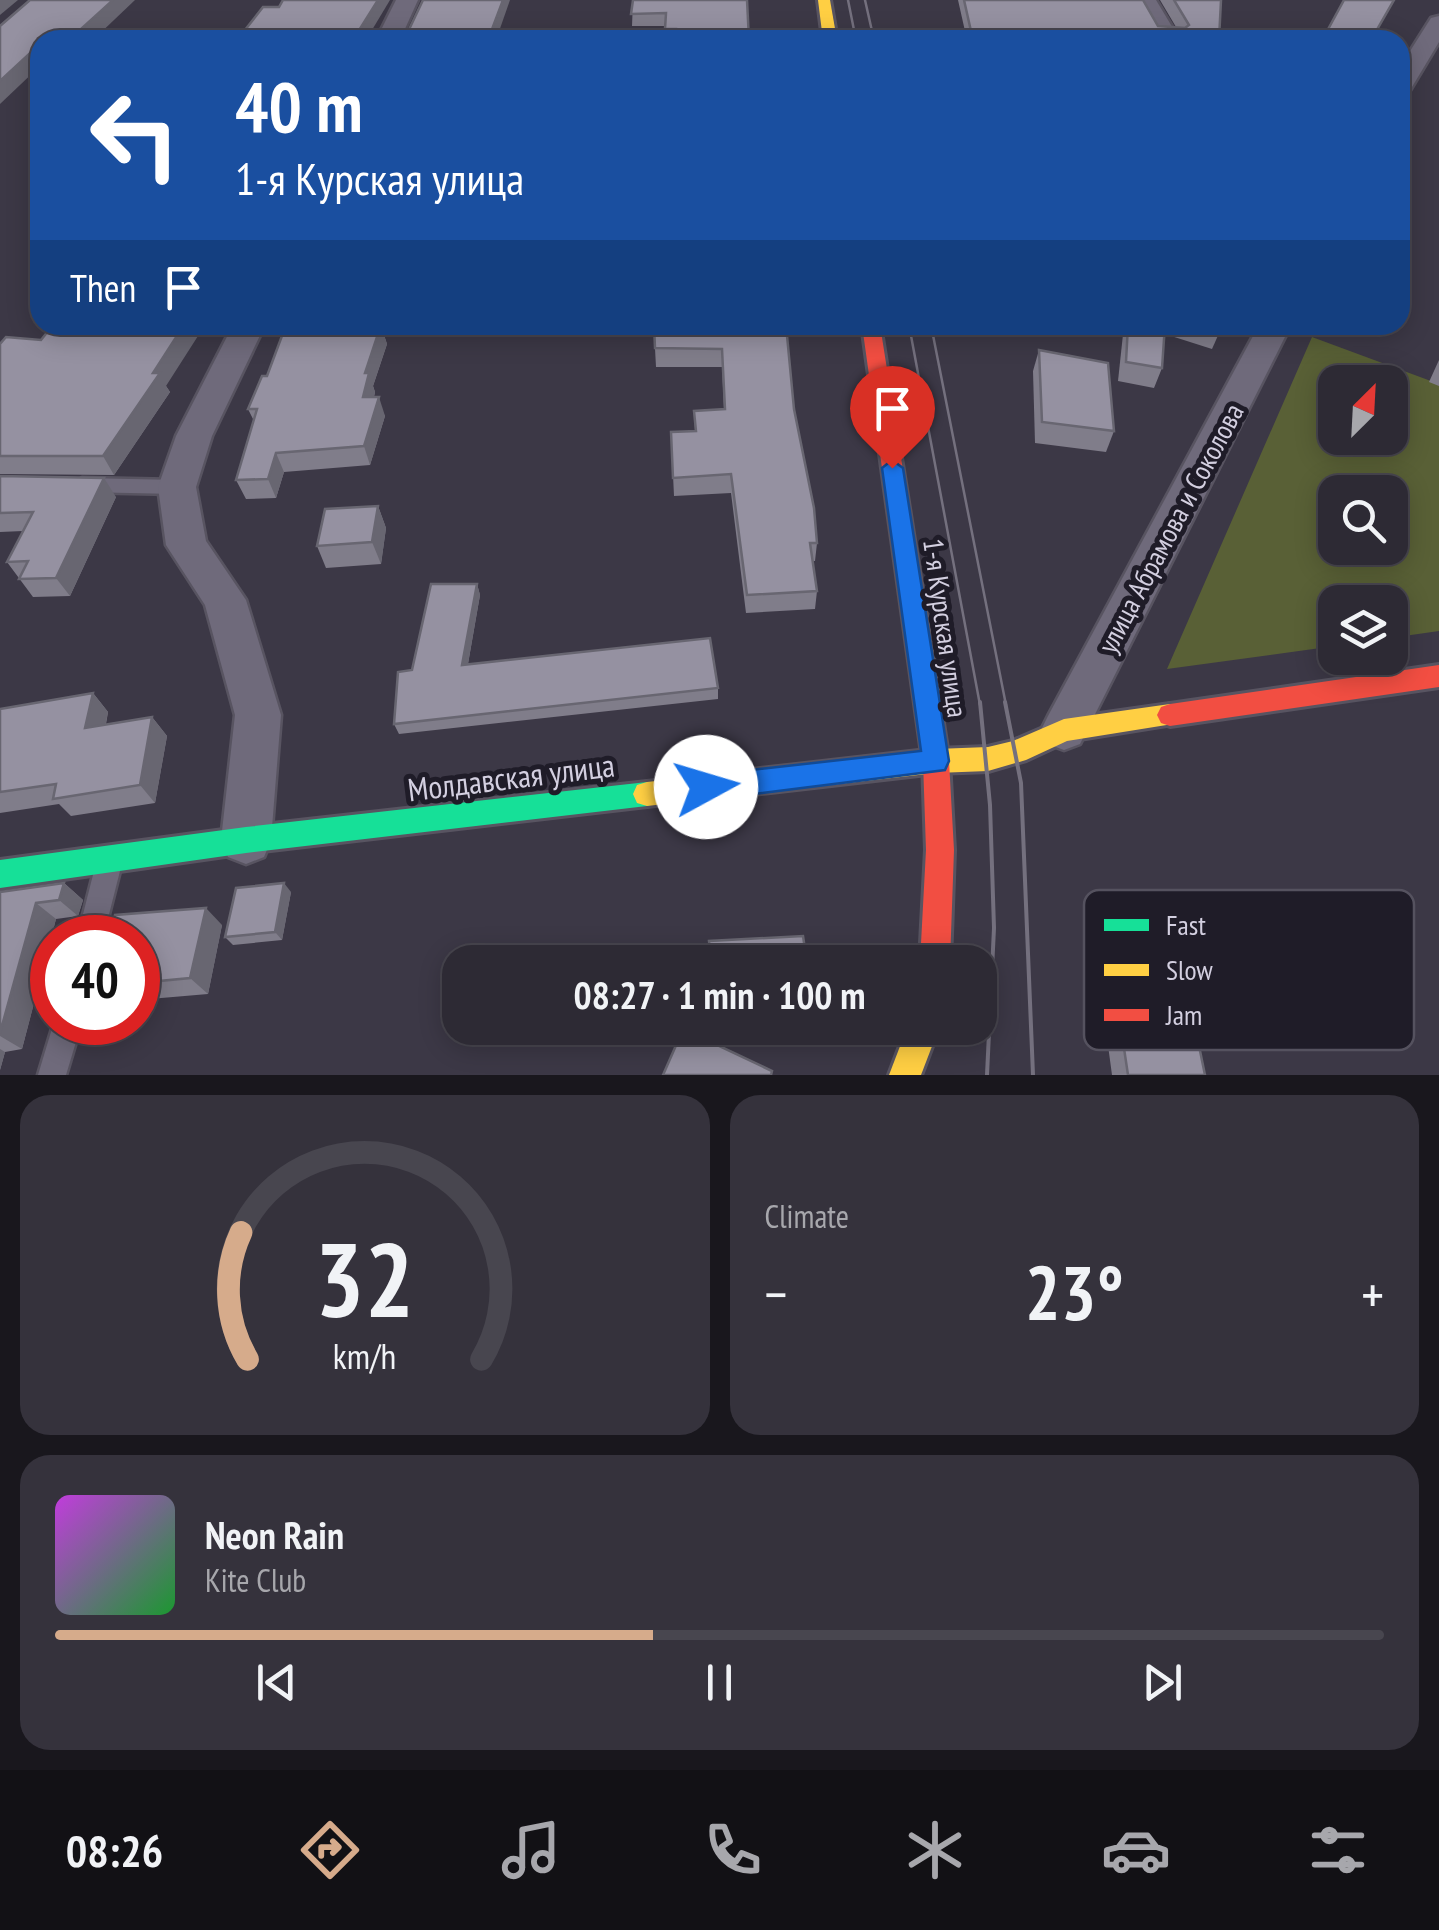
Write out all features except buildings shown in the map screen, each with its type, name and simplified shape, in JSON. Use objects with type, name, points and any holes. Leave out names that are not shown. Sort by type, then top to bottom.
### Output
[{"type":"street","points":[[393,30],[408,0]]},
{"type":"street","points":[[824,0],[828,30]]},
{"type":"street","points":[[1145,0],[1162,30]]},
{"type":"street","points":[[1410,71],[1439,23]]},
{"type":"street","points":[[243,335],[194,436],[177,487],[186,545],[225,600],[258,715],[246,840]]},
{"type":"street","name":"1-я Курская улица","points":[[873,335],[936,761]]},
{"type":"street","name":"улица Абрамова и Соколова","points":[[1064,730],[1271,335]]},
{"type":"street","name":"Молдавская улица","points":[[0,874],[246,840],[936,761],[986,762],[1016,754],[1064,730],[1439,676]]},
{"type":"street","points":[[936,761],[940,850],[936,945]]},
{"type":"street","points":[[905,1075],[916,1045]]},
{"type":"lane","points":[[59,485],[177,487]]},
{"type":"lane","points":[[96,915],[110,859]]},
{"type":"lane","points":[[52,1075],[61,1045]]},
{"type":"green space","points":[[1312,337],[1388,365],[1318,365],[1318,455],[1408,455],[1408,373],[1439,384],[1439,631],[1408,635],[1408,585],[1318,585],[1318,648],[1167,669]]},
{"type":"tram line","points":[[848,0],[854,30]]},
{"type":"tram line","points":[[865,0],[872,30]]},
{"type":"tram line","points":[[911,335],[980,705]]},
{"type":"tram line","points":[[933,335],[1006,705]]},
{"type":"tram line","points":[[980,702],[990,805],[994,928],[987,1075]]},
{"type":"tram line","points":[[1005,702],[1021,783],[1033,1075]]},
{"type":"traffic: fast","points":[[0,874],[246,840],[647,794]]},
{"type":"traffic: slow","points":[[824,0],[828,30]]},
{"type":"traffic: slow","points":[[647,794],[936,761],[988,759],[1017,752],[1064,730],[1170,715]]},
{"type":"traffic: slow","points":[[905,1075],[916,1045]]},
{"type":"traffic: jam","points":[[872,335],[936,761],[940,850],[936,945]]},
{"type":"traffic: jam","points":[[1170,715],[1439,676]]},
{"type":"route","points":[[706,787],[936,761],[892,468]]}]
